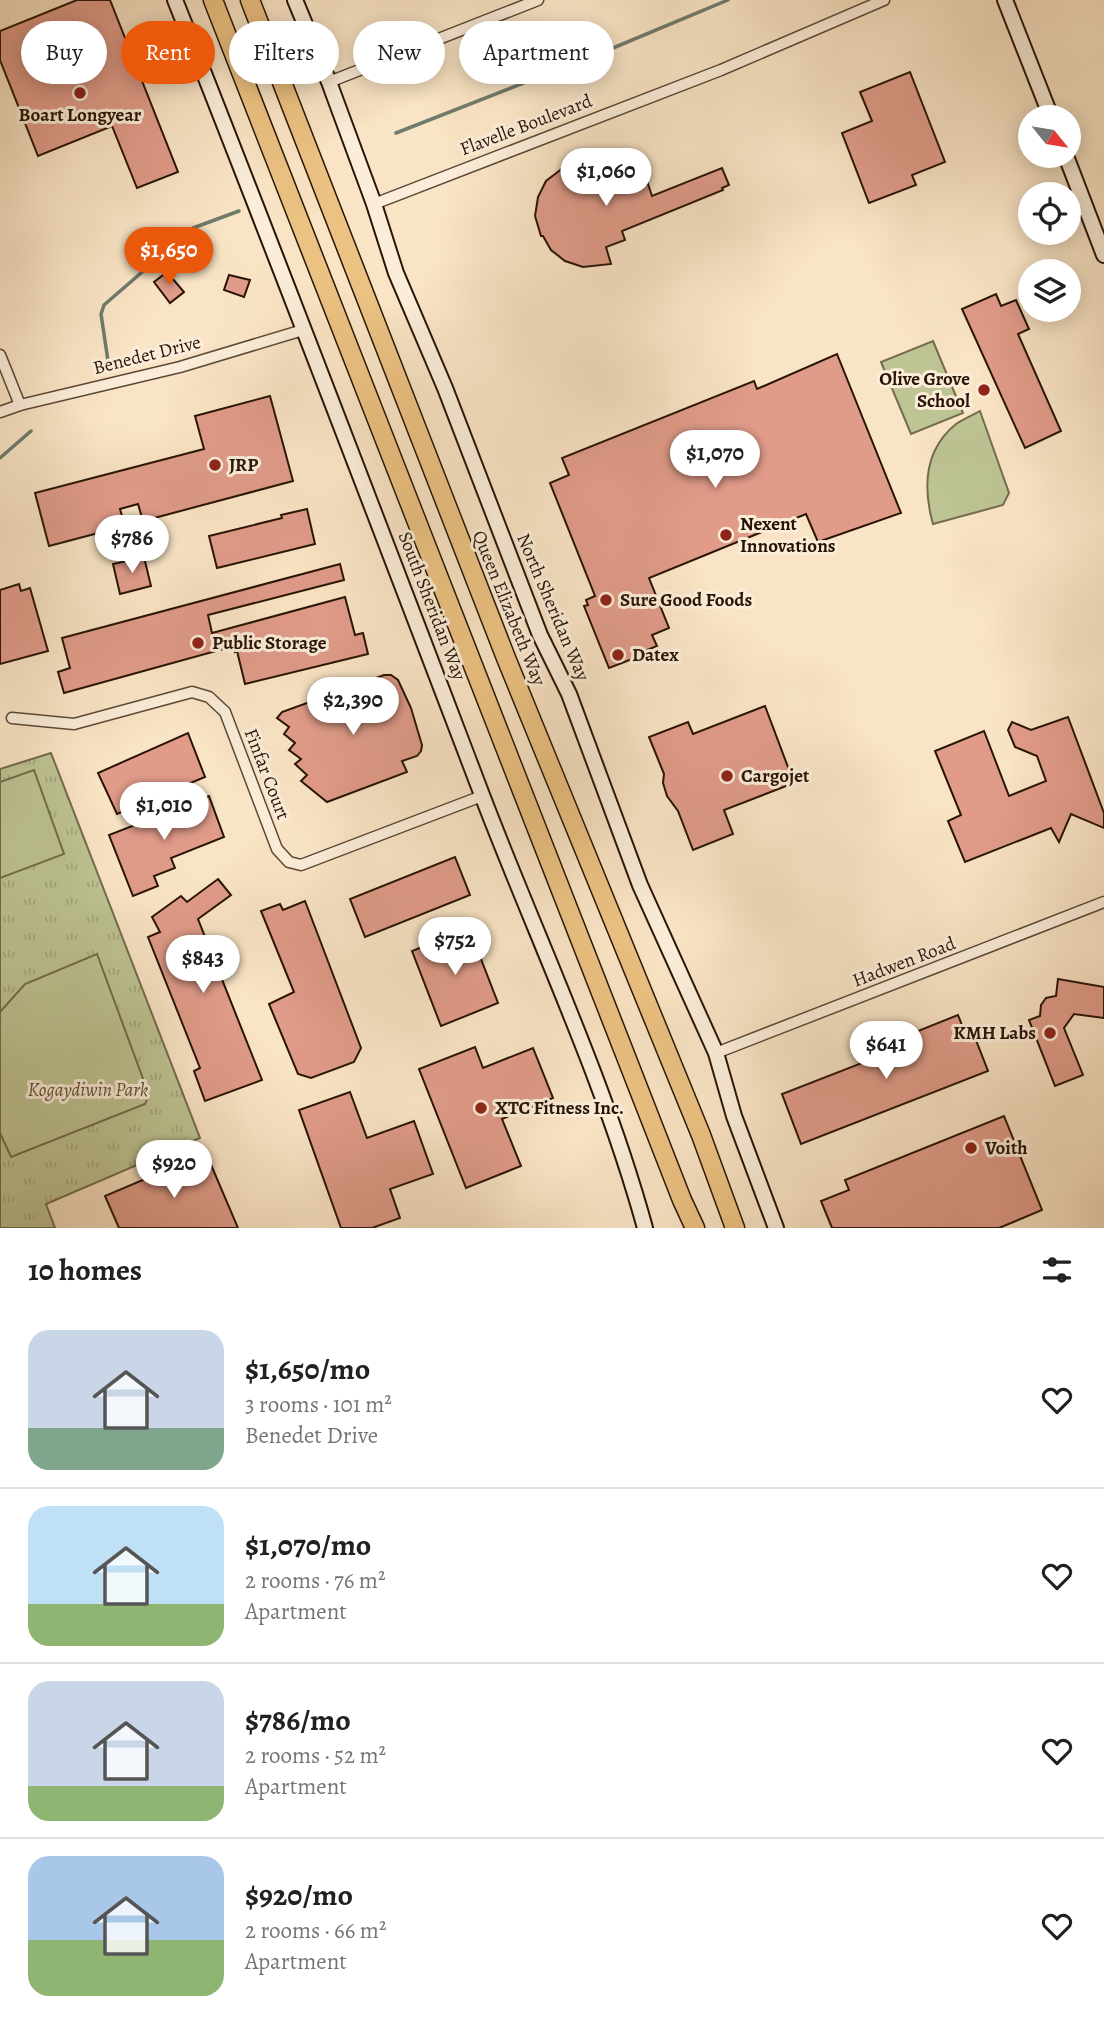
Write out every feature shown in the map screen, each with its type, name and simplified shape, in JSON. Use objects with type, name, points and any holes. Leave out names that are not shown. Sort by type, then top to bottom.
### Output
[{"type":"highway","points":[[213,0],[695,1228]]},
{"type":"highway","name":"Queen Elizabeth Way","points":[[250,0],[506,658],[701,1135],[734,1228]]},
{"type":"highway","points":[[682,1200],[685,1228]]},
{"type":"street","name":"South Sheridan Way","points":[[175,0],[387,542],[482,796],[618,1138],[645,1228]]},
{"type":"street","name":"North Sheridan Way","points":[[295,0],[304,21]]},
{"type":"street","points":[[339,78],[538,0]]},
{"type":"street","name":"Flavelle Boulevard","points":[[374,204],[721,70],[884,0]]},
{"type":"street","points":[[1005,0],[1046,105]]},
{"type":"street","name":"North Sheridan Way","points":[[330,84],[396,273],[450,400],[540,635],[569,694],[640,885],[716,1053],[734,1116],[776,1228]]},
{"type":"street","points":[[1071,168],[1104,255]]},
{"type":"street","name":"Benedet Drive","points":[[0,412],[180,367],[303,330]]},
{"type":"street","points":[[0,355],[20,405]]},
{"type":"street","name":"Finfar Court","points":[[12,718],[74,724],[192,692],[209,697],[225,712],[277,849],[289,862],[301,865],[482,796]]},
{"type":"street","name":"Hadwen Road","points":[[716,1053],[1104,902]]},
{"type":"green space","points":[[933,341],[963,413],[911,434],[881,362]]},
{"type":"green space","points":[[980,411],[1009,493],[1003,505],[933,524],[927,483],[932,458],[945,434],[956,424]]},
{"type":"green space","name":"Kogaydiwin Park","points":[[51,753],[200,1138],[46,1204],[55,1228],[0,1228],[0,769]]},
{"type":"green space","points":[[34,770],[64,854],[0,878],[0,782]]},
{"type":"green space","points":[[97,954],[149,1095],[145,1104],[11,1157],[0,1133],[0,1012],[25,984]]},
{"type":"building","name":"Boart Longyear","points":[[77,0],[110,0],[121,28],[121,84],[143,84],[178,172],[137,188],[112,126],[38,156],[0,60],[0,31],[21,23],[21,84],[107,84],[107,21],[25,21]]},
{"type":"building","points":[[910,72],[945,162],[912,175],[916,185],[869,203],[842,133],[872,121],[860,92]]},
{"type":"building","points":[[592,154],[598,171],[606,173],[610,182],[643,169],[652,196],[722,168],[729,185],[722,188],[723,190],[622,231],[625,240],[606,247],[611,264],[583,267],[565,261],[551,250],[541,236],[535,216],[538,197],[546,181],[568,164]]},
{"type":"building","points":[[167,272],[184,292],[170,303],[154,282]]},
{"type":"building","points":[[229,275],[250,280],[244,297],[224,290]]},
{"type":"building","points":[[996,294],[1001,306],[1016,300],[1018,322],[1026,322],[1029,329],[1018,334],[1061,431],[1025,448],[962,309]]},
{"type":"building","points":[[837,354],[901,513],[818,542],[806,514],[649,578],[669,628],[652,635],[657,646],[647,650],[648,653],[609,668],[584,606],[588,605],[586,600],[595,596],[550,483],[569,475],[562,458],[754,381],[757,389]]},
{"type":"building","name":"JRP","points":[[270,396],[293,481],[143,521],[138,504],[120,509],[125,526],[49,546],[35,493],[204,449],[195,416]]},
{"type":"building","points":[[307,509],[315,544],[217,568],[209,536]]},
{"type":"building","points":[[144,557],[151,586],[120,594],[113,564]]},
{"type":"building","points":[[340,564],[344,580],[208,615],[212,633],[345,597],[355,635],[363,633],[368,654],[245,684],[234,646],[64,693],[58,672],[70,668],[62,638]]},
{"type":"building","points":[[19,584],[21,591],[30,588],[48,651],[0,664],[0,590]]},
{"type":"building","points":[[384,675],[391,675],[398,680],[411,708],[422,745],[421,751],[417,756],[402,761],[407,772],[327,802],[301,781],[307,775],[295,764],[301,759],[289,750],[295,743],[284,734],[289,727],[277,718],[282,712]]},
{"type":"building","name":"Cargojet","points":[[765,706],[794,783],[724,810],[733,834],[693,850],[678,811],[667,796],[663,783],[664,774],[649,737],[688,722],[693,734]]},
{"type":"building","points":[[1068,717],[1104,813],[1104,828],[1071,814],[1059,842],[1051,828],[965,862],[948,821],[961,815],[935,751],[984,731],[1009,796],[1046,781],[1037,756],[1015,747],[1008,730],[1012,722],[1031,730]]},
{"type":"building","points":[[188,733],[205,777],[117,814],[98,773]]},
{"type":"building","points":[[209,796],[224,837],[171,858],[175,868],[154,876],[158,886],[133,896],[109,835]]},
{"type":"building","points":[[455,857],[470,895],[365,937],[350,899]]},
{"type":"building","points":[[218,879],[231,895],[198,919],[262,1080],[205,1101],[194,1071],[200,1068],[148,937],[160,932],[152,917],[181,896],[187,902]]},
{"type":"building","points":[[305,901],[361,1048],[354,1062],[311,1078],[298,1074],[269,1004],[294,992],[261,911],[280,904],[283,910]]},
{"type":"building","points":[[469,928],[498,1003],[441,1026],[412,951]]},
{"type":"building","name":"KMH Labs","points":[[1058,979],[1104,987],[1104,1018],[1074,1014],[1064,1028],[1083,1075],[1055,1086],[1029,1020],[1040,1016],[1041,1005],[1046,998],[1056,996]]},
{"type":"building","points":[[958,1015],[967,1038],[974,1035],[988,1071],[801,1144],[782,1094],[916,1042],[913,1033]]},
{"type":"building","name":"XTC Fitness Inc.","points":[[475,1047],[483,1068],[533,1048],[553,1098],[502,1119],[521,1166],[466,1188],[419,1069]]},
{"type":"building","points":[[350,1092],[367,1138],[414,1121],[433,1174],[390,1189],[400,1218],[372,1228],[341,1228],[299,1110]]},
{"type":"building","name":"Voith","points":[[1004,1116],[1042,1210],[999,1228],[832,1228],[821,1201],[849,1190],[845,1180]]},
{"type":"building","points":[[206,1153],[238,1228],[119,1228],[105,1196]]},
{"type":"waterway","points":[[396,133],[728,0]]},
{"type":"waterway","points":[[108,361],[101,314],[104,305],[193,228],[239,211]]},
{"type":"waterway","points":[[0,458],[31,431]]},
{"type":"place","name":"Boart Longyear","points":[[80,93]]},
{"type":"place","name":"Olive Grove School","points":[[984,390]]},
{"type":"place","name":"JRP","points":[[215,465]]},
{"type":"place","name":"Nexent Innovations","points":[[726,535]]},
{"type":"place","name":"Sure Good Foods","points":[[606,600]]},
{"type":"place","name":"Public Storage","points":[[198,643]]},
{"type":"place","name":"Datex","points":[[618,655]]},
{"type":"place","name":"Cargojet","points":[[727,776]]},
{"type":"place","name":"KMH Labs","points":[[1050,1033]]},
{"type":"place","name":"XTC Fitness Inc.","points":[[481,1108]]},
{"type":"place","name":"Voith","points":[[971,1148]]}]
